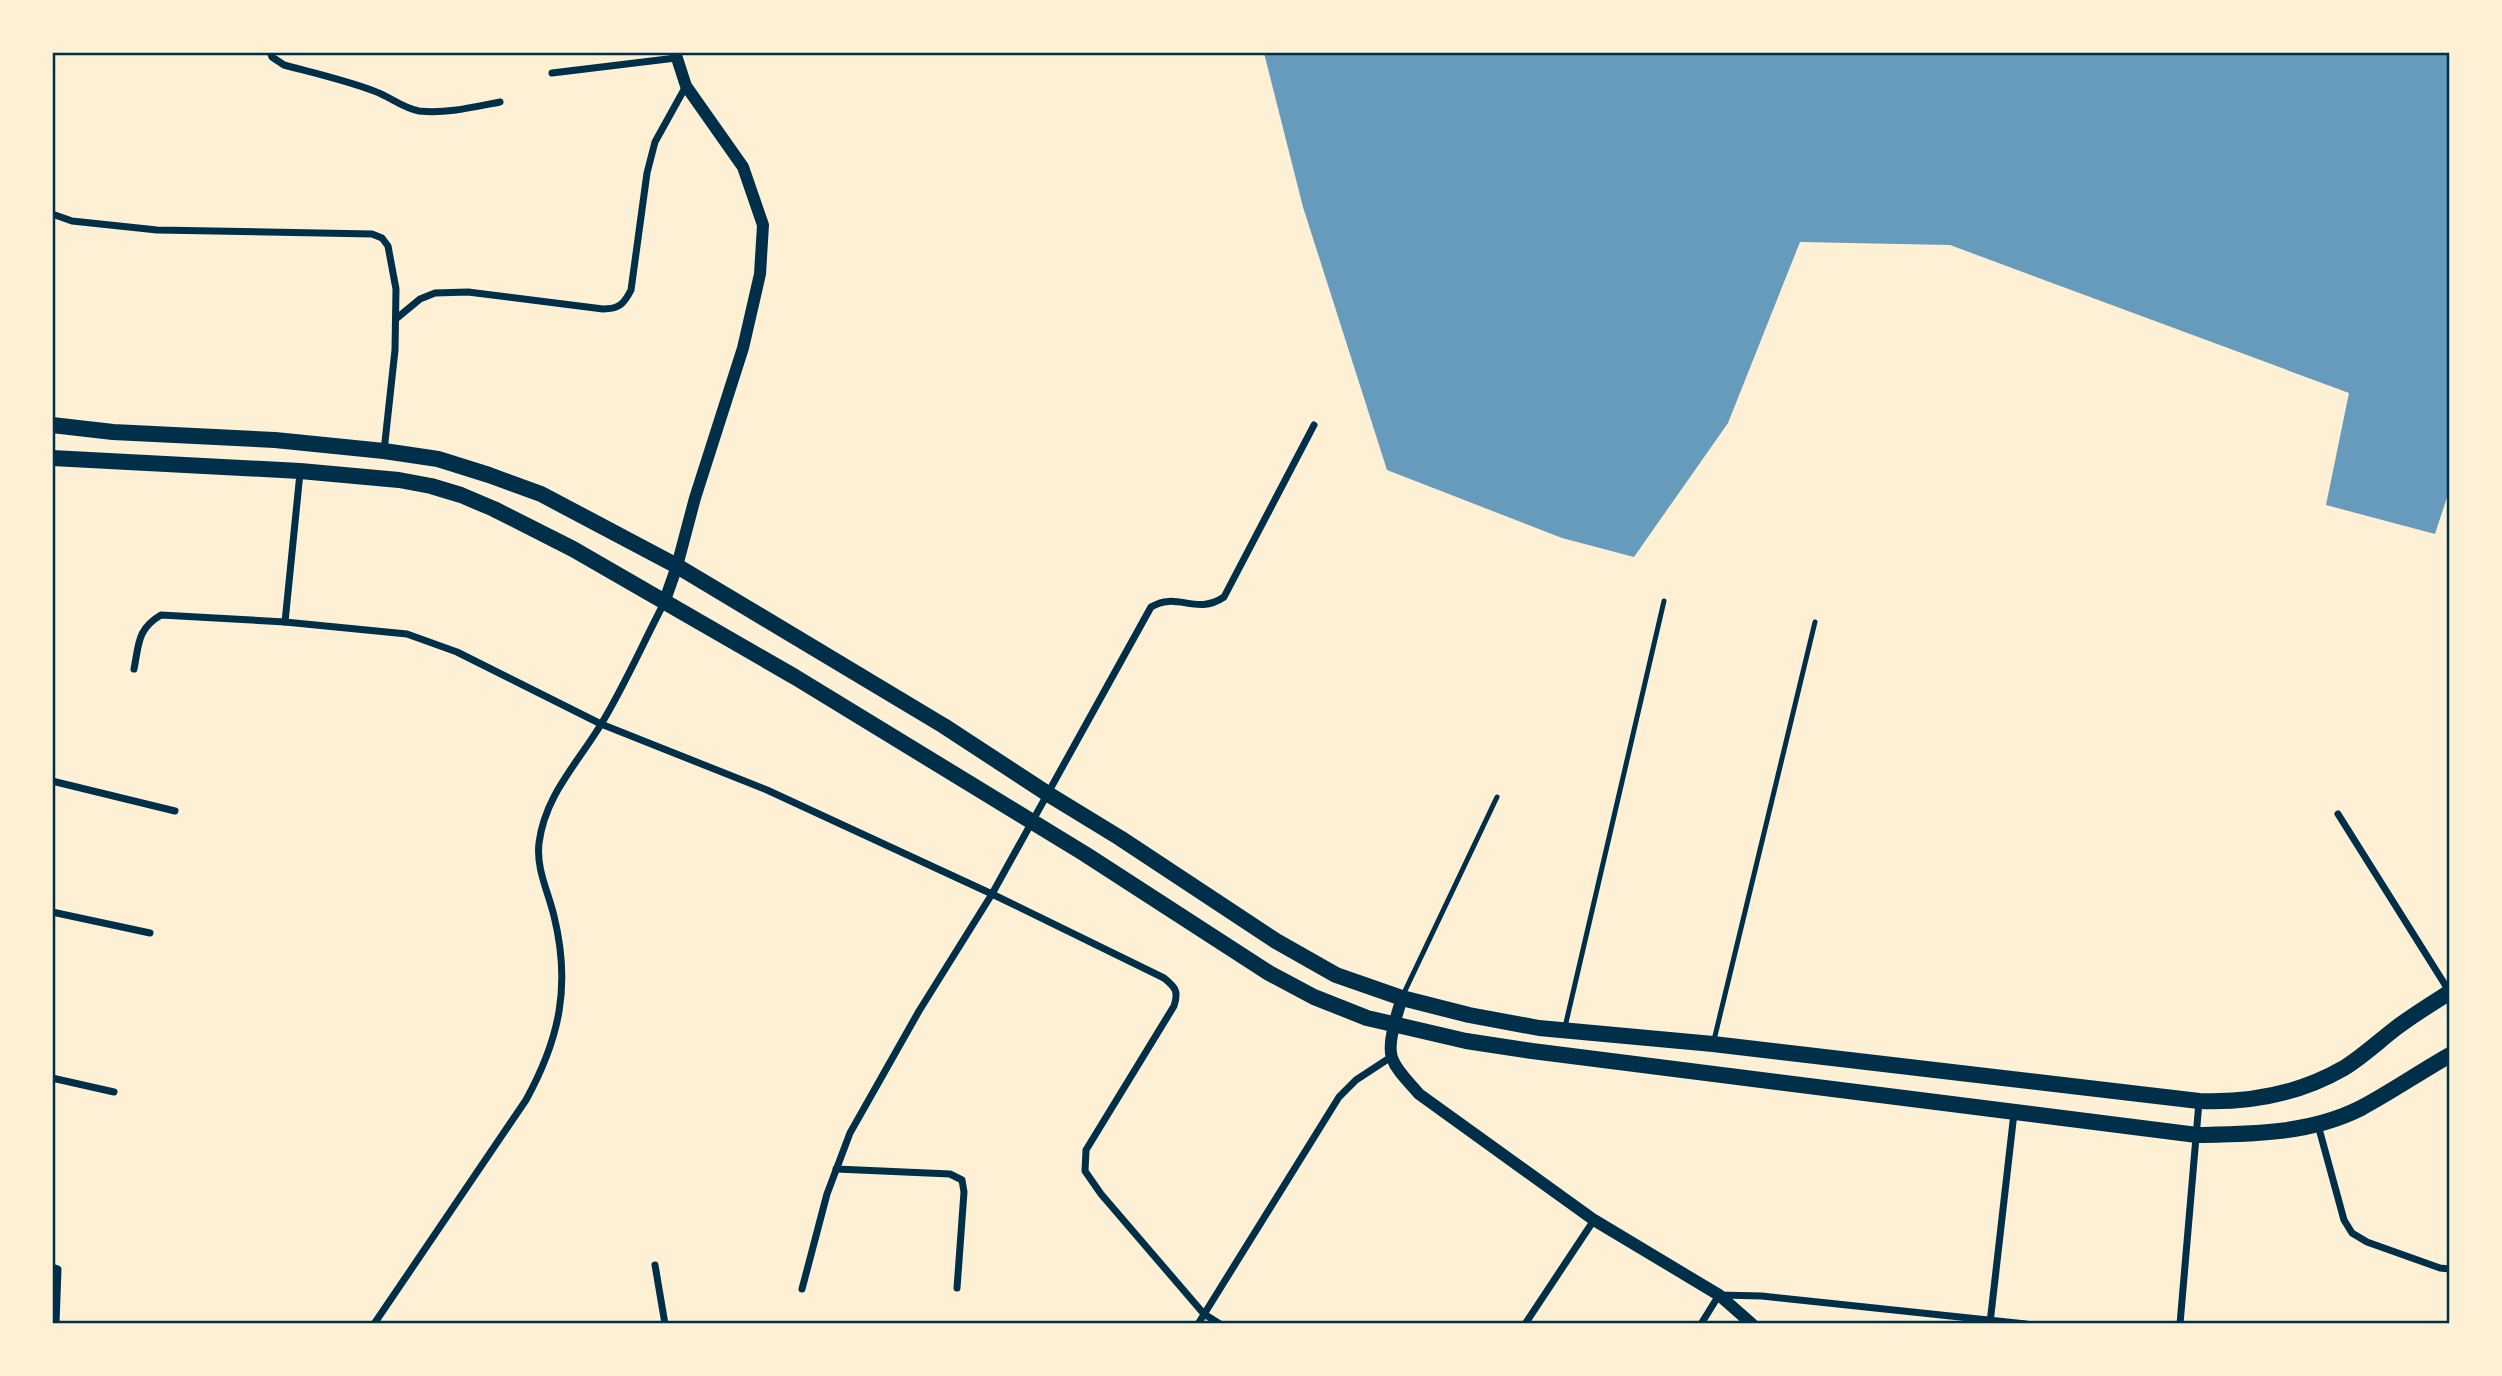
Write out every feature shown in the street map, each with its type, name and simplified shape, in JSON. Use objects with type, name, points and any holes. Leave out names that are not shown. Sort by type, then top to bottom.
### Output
[{"type":"highway","points":[[52,425],[113,432],[275,440],[384,451],[438,460],[541,494],[677,566],[944,726],[1276,941],[1336,975],[1402,998],[1481,1017],[1539,1028],[1713,1044],[2199,1101],[2242,1101],[2300,1089],[2346,1067],[2408,1019],[2449,992]]},
{"type":"highway","points":[[52,458],[300,471],[399,480],[461,495],[573,549],[795,677],[1085,854],[1294,987],[1342,1009],[1394,1025],[1466,1041],[1532,1051],[2197,1135],[2252,1134],[2317,1124],[2359,1109],[2449,1055]]},
{"type":"street","points":[[270,52],[272,57],[284,65],[373,90],[418,111],[444,112],[500,102]]},
{"type":"street","points":[[374,1324],[519,1110],[542,1071],[556,1028],[563,993],[562,952],[554,912],[540,872],[538,846],[543,821],[553,795],[601,724],[664,603],[743,348],[760,274],[763,225],[743,167],[686,86],[676,55],[552,73]]},
{"type":"street","points":[[397,318],[419,299],[435,293],[468,292],[603,309],[615,309],[625,302],[631,290],[647,173],[655,142],[686,86]]},
{"type":"street","points":[[52,214],[72,221],[157,230],[372,234],[382,238],[388,246],[396,289],[397,318],[384,451]]},
{"type":"street","points":[[802,1289],[827,1194],[850,1133],[919,1011],[992,894],[1151,607],[1160,601],[1212,605],[1224,597],[1314,425]]},
{"type":"street","points":[[285,622],[300,471]]},
{"type":"street","points":[[134,669],[141,634],[148,623],[161,615],[285,622],[407,634],[457,652],[601,724],[767,790],[992,894],[1164,978],[1175,987],[1177,996],[1174,1006],[1086,1150],[1085,1171],[1101,1194],[1204,1314],[1220,1324]]},
{"type":"street","points":[[52,781],[175,811]]},
{"type":"street","points":[[2338,814],[2449,992]]},
{"type":"street","points":[[52,912],[150,933]]},
{"type":"street","points":[[1402,998],[1394,1025],[1391,1057],[1419,1094],[1594,1220],[1719,1295],[1752,1324]]},
{"type":"street","points":[[1198,1324],[1339,1097],[1356,1080],[1391,1057]]},
{"type":"street","points":[[52,1078],[114,1092]]},
{"type":"street","points":[[2180,1324],[2199,1101]]},
{"type":"street","points":[[1990,1322],[2014,1113]]},
{"type":"street","points":[[2317,1124],[2344,1220],[2351,1233],[2379,1246],[2449,1269]]},
{"type":"street","points":[[836,1169],[950,1174],[962,1180],[964,1192],[957,1288]]},
{"type":"street","points":[[1525,1324],[1594,1220]]},
{"type":"street","points":[[655,1265],[665,1324]]},
{"type":"street","points":[[52,1267],[58,1269],[57,1324]]},
{"type":"street","points":[[1719,1295],[1762,1296],[2026,1324]]},
{"type":"street","points":[[1701,1324],[1719,1295]]},
{"type":"lane","points":[[1565,1030],[1664,601]]},
{"type":"lane","points":[[1713,1044],[1815,622]]},
{"type":"lane","points":[[1402,998],[1497,797]]},
{"type":"water","points":[[1264,53],[2449,53],[2450,488],[2435,534],[2326,505],[2349,393],[1950,245],[1800,242],[1728,423],[1634,557],[1562,538],[1387,470],[1303,207]]}]
